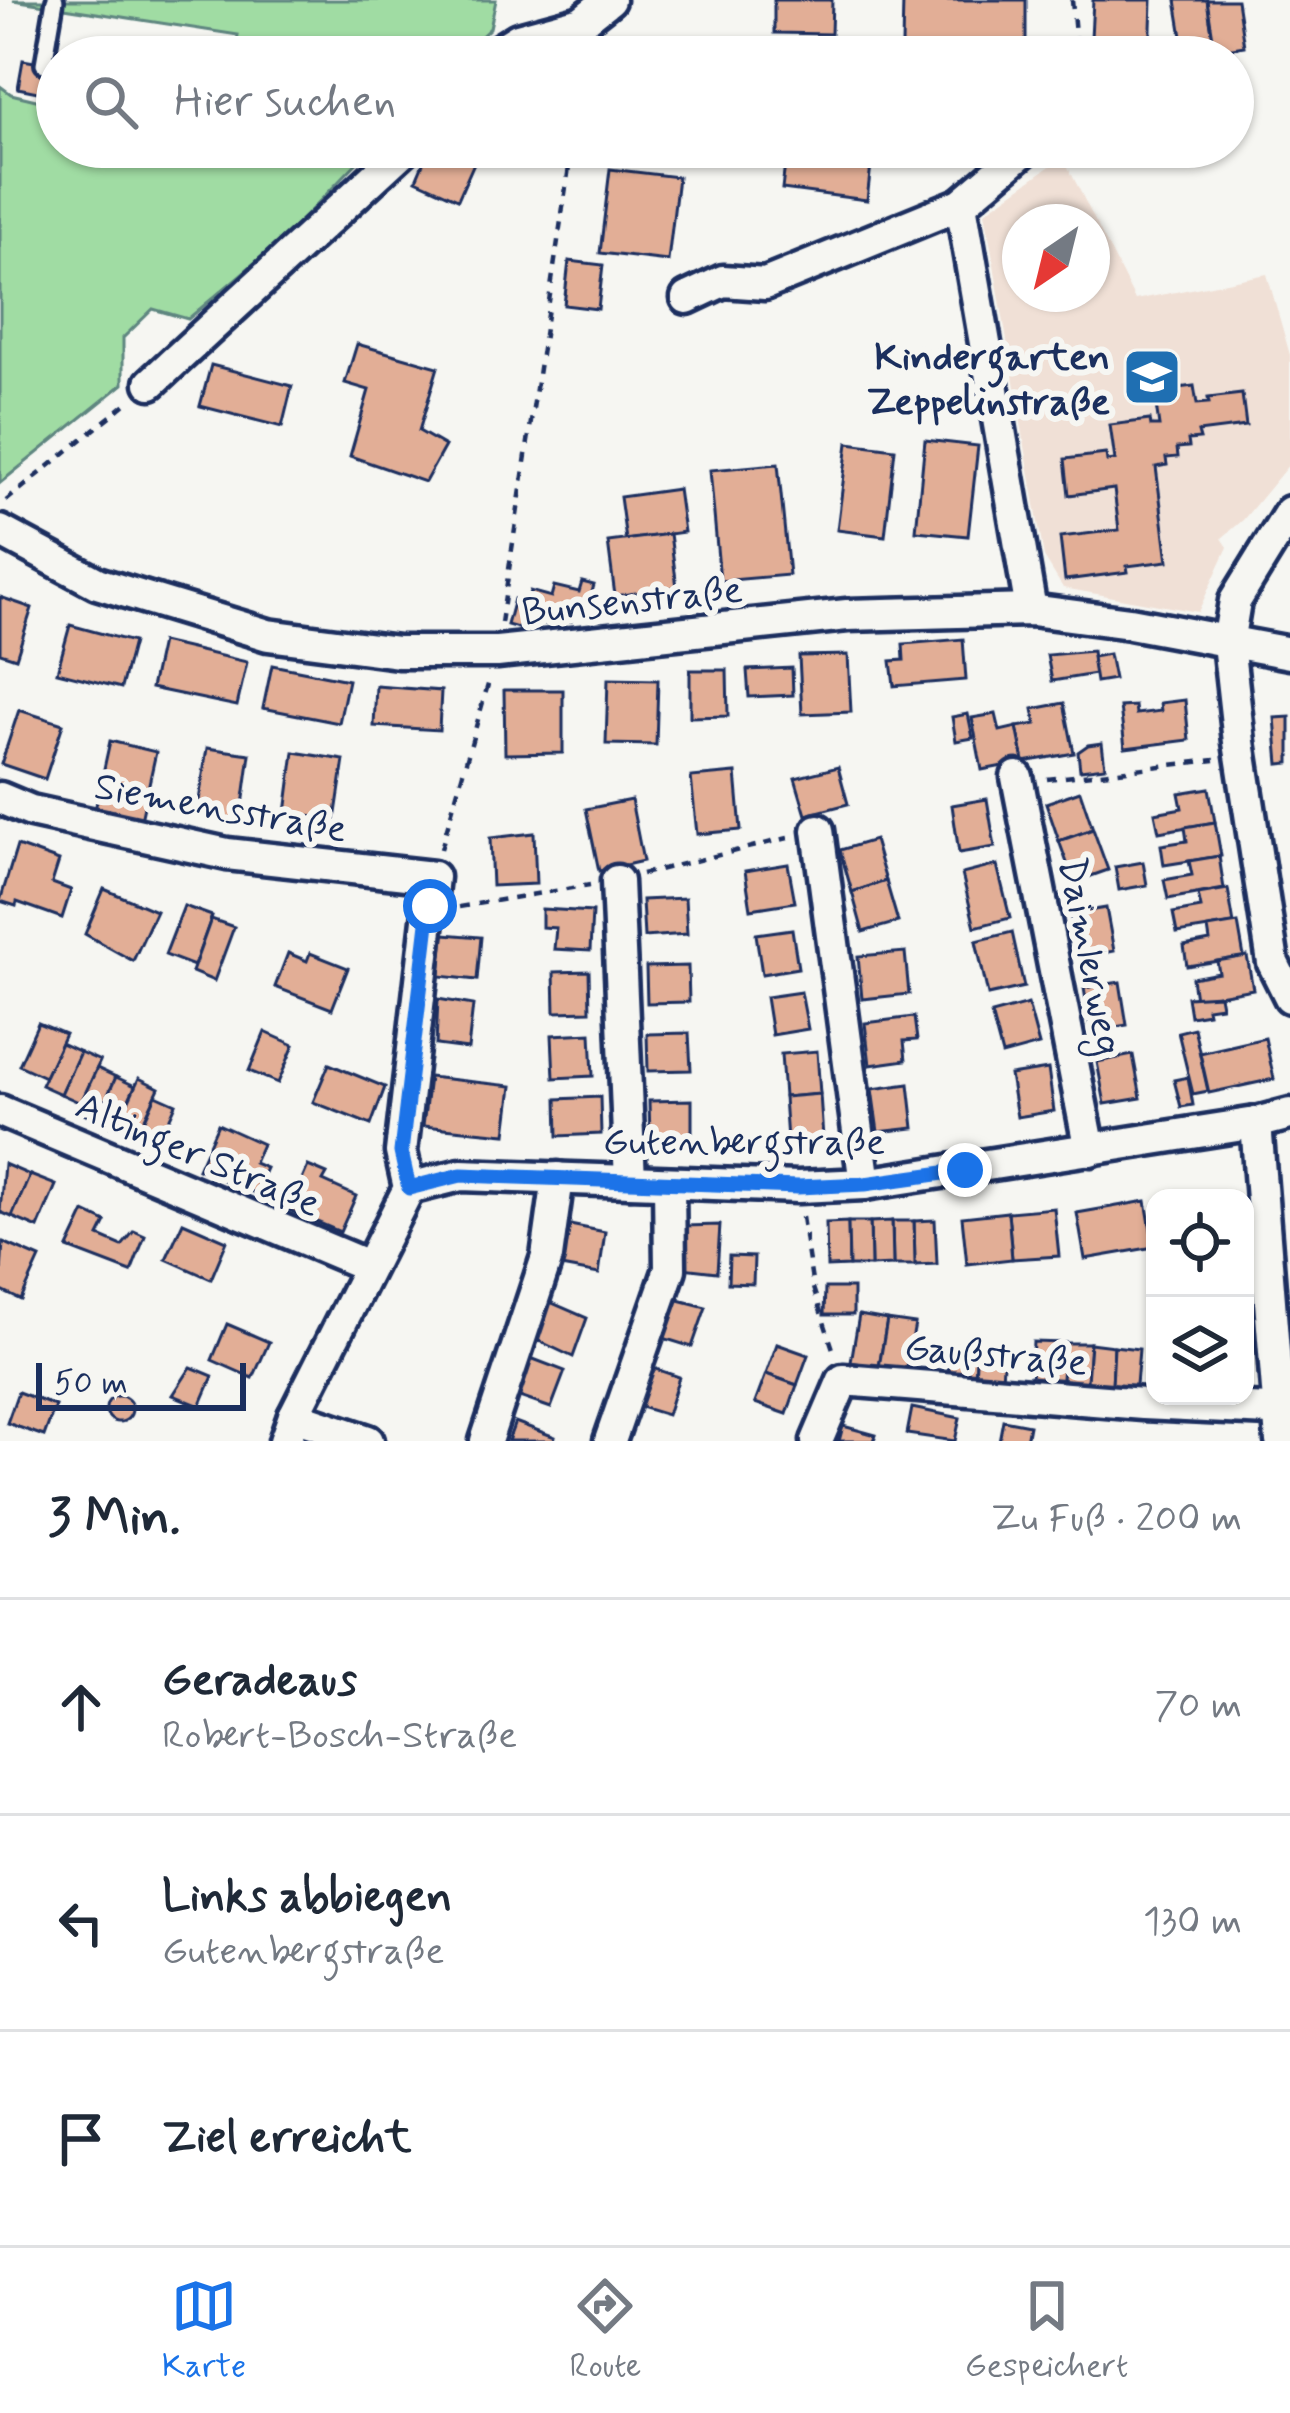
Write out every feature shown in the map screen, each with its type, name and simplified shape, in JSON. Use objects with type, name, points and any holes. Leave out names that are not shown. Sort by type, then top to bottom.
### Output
[{"type":"street","points":[[529,36],[581,22],[609,0]]},
{"type":"street","points":[[151,383],[388,168]]},
{"type":"street","points":[[687,298],[723,281],[765,284],[961,204],[1003,168]]},
{"type":"street","points":[[961,204],[1031,610]]},
{"type":"street","points":[[1290,512],[1234,601],[1228,643],[1273,963],[1290,997]]},
{"type":"street","name":"Bunsenstraße","points":[[0,531],[97,583],[268,635],[398,652],[497,652],[848,616],[1031,610],[1290,653]]},
{"type":"street","name":"Daimlerweg","points":[[1017,780],[1090,1150]]},
{"type":"street","name":"Siemensstraße","points":[[0,798],[31,811],[227,854],[433,878]]},
{"type":"street","points":[[818,830],[865,1184]]},
{"type":"street","points":[[368,1441],[290,1428],[409,1188],[401,1152],[433,878]]},
{"type":"street","points":[[616,880],[630,1181]]},
{"type":"street","name":"Altinger Straße","points":[[0,1112],[368,1266]]},
{"type":"street","name":"Gutenbergstraße","points":[[409,1188],[461,1175],[798,1187],[865,1184],[1290,1114]]},
{"type":"street","name":"Gaußstraße","points":[[843,1380],[1284,1421],[1256,1123]]},
{"type":"street","points":[[486,1441],[547,1257],[558,1178]]},
{"type":"street","points":[[610,1441],[670,1269],[669,1183]]},
{"type":"street","points":[[817,1441],[843,1380]]},
{"type":"lane","points":[[49,36],[55,0]]},
{"type":"path","points":[[1072,0],[1075,36]]},
{"type":"path","points":[[433,878],[497,652],[569,168]]},
{"type":"path","points":[[0,506],[151,383]]},
{"type":"path","points":[[1017,780],[1241,757]]},
{"type":"path","points":[[798,1187],[813,1288],[843,1380]]},
{"type":"shaded area","name":"Kindergarten Zeppelinstraße","points":[[1047,168],[1069,168],[1087,204],[1002,204],[1002,311],[985,212]]},
{"type":"shaded area","name":"Kindergarten Zeppelinstraße","points":[[1110,250],[1135,300],[1267,274],[1290,355],[1290,463],[1222,538],[1228,547],[1198,612],[1063,588],[1044,557],[1002,312],[1110,312]]},
{"type":"green space","points":[[13,0],[496,0],[490,28],[481,36],[238,35]]},
{"type":"green space","points":[[0,86],[36,100],[36,168],[352,168],[283,239],[188,319],[153,309],[123,338],[123,384],[0,483]]},
{"type":"building","points":[[774,0],[832,0],[831,34],[774,33]]},
{"type":"building","points":[[903,0],[1026,0],[1026,36],[902,36]]},
{"type":"building","points":[[1093,0],[1152,0],[1151,36],[1091,36]]},
{"type":"building","points":[[1176,0],[1207,0],[1213,36],[1182,36]]},
{"type":"building","points":[[1207,0],[1237,0],[1242,36],[1213,36]]},
{"type":"building","points":[[23,60],[36,62],[36,92],[18,88]]},
{"type":"building","points":[[421,168],[472,168],[458,199],[416,180]]},
{"type":"building","points":[[784,168],[871,168],[867,200],[782,189]]},
{"type":"building","points":[[610,169],[678,177],[668,261],[600,253]]},
{"type":"building","points":[[569,261],[603,265],[598,309],[564,305]]},
{"type":"building","points":[[357,344],[438,367],[419,431],[445,446],[425,482],[350,456],[369,390],[345,383]]},
{"type":"building","points":[[211,365],[292,386],[282,427],[200,406]]},
{"type":"building","points":[[1194,386],[1197,404],[1242,394],[1246,426],[1198,432],[1200,439],[1188,440],[1189,447],[1177,448],[1178,457],[1166,458],[1167,465],[1156,467],[1168,561],[1065,580],[1060,537],[1119,530],[1114,489],[1069,495],[1065,459],[1106,454],[1107,461],[1115,460],[1110,425],[1150,420],[1151,426],[1159,426],[1154,391]]},
{"type":"building","points":[[925,440],[978,446],[968,536],[916,531]]},
{"type":"building","points":[[848,443],[895,449],[885,536],[837,530]]},
{"type":"building","points":[[778,464],[789,575],[720,581],[710,470]]},
{"type":"building","points":[[678,489],[684,532],[626,540],[620,497]]},
{"type":"building","points":[[670,534],[677,587],[615,596],[608,542]]},
{"type":"building","points":[[582,582],[594,585],[588,606],[576,602],[571,621],[548,615],[546,624],[524,618],[521,629],[507,625],[514,599],[527,602],[530,591],[551,597],[554,586],[579,592]]},
{"type":"building","points":[[0,597],[32,608],[16,658],[0,653]]},
{"type":"building","points":[[70,625],[133,642],[121,688],[57,672]]},
{"type":"building","points":[[963,639],[966,680],[894,686],[891,661],[904,660],[903,644]]},
{"type":"building","points":[[161,642],[247,662],[237,706],[151,688]]},
{"type":"building","points":[[1092,651],[1095,674],[1052,681],[1047,655]]},
{"type":"building","points":[[1109,654],[1114,679],[1096,682],[1092,657]]},
{"type":"building","points":[[848,655],[851,712],[802,714],[799,656]]},
{"type":"building","points":[[272,665],[348,680],[339,723],[263,708]]},
{"type":"building","points":[[792,668],[793,695],[749,697],[747,670]]},
{"type":"building","points":[[690,670],[727,670],[728,716],[690,717]]},
{"type":"building","points":[[608,679],[658,680],[656,745],[606,744]]},
{"type":"building","points":[[376,686],[441,691],[439,730],[374,726]]},
{"type":"building","points":[[504,690],[563,690],[563,753],[505,754]]},
{"type":"building","points":[[1185,700],[1189,740],[1125,748],[1120,707],[1135,706],[1136,714],[1161,711],[1160,703]]},
{"type":"building","points":[[1064,703],[1074,753],[1024,762],[1017,727],[1036,724],[1033,709]]},
{"type":"building","points":[[19,710],[63,724],[45,779],[1,764]]},
{"type":"building","points":[[968,714],[973,738],[956,741],[952,717]]},
{"type":"building","points":[[996,714],[1000,731],[1017,727],[1024,762],[982,770],[972,718]]},
{"type":"building","points":[[1290,717],[1290,763],[1279,764],[1275,718]]},
{"type":"building","points":[[110,741],[156,752],[141,820],[95,810]]},
{"type":"building","points":[[1102,743],[1105,767],[1080,770],[1078,752]]},
{"type":"building","points":[[207,748],[250,754],[241,820],[197,814]]},
{"type":"building","points":[[294,752],[344,760],[335,820],[286,813]]},
{"type":"building","points":[[838,767],[848,804],[806,815],[795,778]]},
{"type":"building","points":[[736,773],[741,830],[697,834],[691,777]]},
{"type":"building","points":[[1209,788],[1215,822],[1159,832],[1155,813],[1182,808],[1179,793]]},
{"type":"building","points":[[1080,791],[1093,829],[1059,841],[1046,803]]},
{"type":"building","points":[[987,799],[995,847],[959,853],[952,805]]},
{"type":"building","points":[[631,800],[643,861],[599,871],[586,809]]},
{"type":"building","points":[[1215,822],[1221,856],[1164,865],[1161,845],[1187,841],[1185,827]]},
{"type":"building","points":[[1093,829],[1108,870],[1074,882],[1059,841]]},
{"type":"building","points":[[534,833],[536,884],[492,886],[490,838]]},
{"type":"building","points":[[874,840],[886,881],[852,892],[840,850]]},
{"type":"building","points":[[17,846],[59,861],[52,883],[71,890],[62,918],[0,901]]},
{"type":"building","points":[[1219,856],[1224,889],[1168,899],[1164,880],[1192,875],[1189,861]]},
{"type":"building","points":[[1143,862],[1147,885],[1119,890],[1115,867]]},
{"type":"building","points":[[788,864],[795,902],[751,909],[745,871]]},
{"type":"building","points":[[997,865],[1010,918],[975,927],[962,874]]},
{"type":"building","points":[[886,881],[898,922],[863,932],[852,892]]},
{"type":"building","points":[[104,889],[156,911],[133,961],[85,934]]},
{"type":"building","points":[[1228,889],[1234,924],[1177,933],[1173,913],[1201,908],[1198,894]]},
{"type":"building","points":[[685,898],[687,934],[644,937],[642,900]]},
{"type":"building","points":[[184,906],[212,916],[194,966],[165,955]]},
{"type":"building","points":[[1106,908],[1114,951],[1078,958],[1070,914]]},
{"type":"building","points":[[542,909],[592,912],[590,951],[554,949],[556,928],[542,927]]},
{"type":"building","points":[[211,919],[234,927],[214,981],[192,972]]},
{"type":"building","points":[[1238,923],[1244,957],[1187,966],[1184,946],[1210,941],[1208,928]]},
{"type":"building","points":[[792,929],[798,968],[762,974],[756,934]]},
{"type":"building","points":[[1012,932],[1024,987],[988,995],[976,941]]},
{"type":"building","points":[[444,934],[481,937],[477,980],[440,976]]},
{"type":"building","points":[[905,952],[909,994],[862,999],[858,956]]},
{"type":"building","points":[[288,953],[307,961],[310,953],[348,968],[332,1009],[275,987]]},
{"type":"building","points":[[1247,956],[1253,989],[1195,999],[1192,978],[1219,973],[1217,961]]},
{"type":"building","points":[[688,966],[689,1002],[647,1003],[646,967]]},
{"type":"building","points":[[589,971],[590,1011],[555,1012],[554,972]]},
{"type":"building","points":[[1120,982],[1127,1025],[1091,1031],[1084,988]]},
{"type":"building","points":[[801,992],[808,1029],[772,1035],[766,997]]},
{"type":"building","points":[[1219,995],[1221,1006],[1190,1016],[1187,997]]},
{"type":"building","points":[[438,999],[473,1005],[468,1049],[436,1045]]},
{"type":"building","points":[[1028,1004],[1039,1045],[1002,1055],[991,1014]]},
{"type":"building","points":[[914,1017],[917,1040],[904,1041],[906,1060],[870,1065],[865,1023]]},
{"type":"building","points":[[38,1023],[65,1034],[45,1077],[19,1065]]},
{"type":"building","points":[[1194,1028],[1208,1091],[1193,1094],[1178,1032]]},
{"type":"building","points":[[265,1032],[294,1045],[278,1083],[249,1071]]},
{"type":"building","points":[[591,1033],[593,1076],[554,1078],[552,1035]]},
{"type":"building","points":[[689,1033],[691,1070],[648,1071],[647,1034]]},
{"type":"building","points":[[1265,1038],[1274,1079],[1209,1093],[1200,1053]]},
{"type":"building","points":[[61,1043],[80,1052],[61,1094],[41,1085]]},
{"type":"building","points":[[817,1051],[820,1094],[784,1097],[781,1054]]},
{"type":"building","points":[[80,1052],[100,1061],[81,1103],[61,1094]]},
{"type":"building","points":[[1133,1055],[1141,1098],[1105,1104],[1097,1062]]},
{"type":"building","points":[[329,1064],[385,1087],[371,1125],[313,1102]]},
{"type":"building","points":[[97,1068],[116,1077],[97,1120],[77,1111]]},
{"type":"building","points":[[1048,1069],[1054,1111],[1017,1117],[1010,1075]]},
{"type":"building","points":[[116,1077],[135,1086],[116,1128],[97,1120]]},
{"type":"building","points":[[429,1077],[512,1086],[506,1134],[423,1126]]},
{"type":"building","points":[[1188,1077],[1193,1105],[1181,1107],[1174,1080]]},
{"type":"building","points":[[139,1078],[159,1088],[140,1129],[120,1120]]},
{"type":"building","points":[[909,1084],[914,1128],[878,1132],[872,1089]]},
{"type":"building","points":[[820,1094],[823,1138],[787,1140],[784,1097]]},
{"type":"building","points":[[156,1095],[176,1104],[157,1146],[137,1137]]},
{"type":"building","points":[[600,1097],[601,1134],[558,1136],[557,1099]]},
{"type":"building","points":[[692,1100],[692,1136],[650,1137],[649,1101]]},
{"type":"building","points":[[218,1124],[262,1144],[254,1163],[266,1168],[255,1193],[198,1169]]},
{"type":"building","points":[[4,1164],[30,1175],[12,1217],[0,1212]]},
{"type":"building","points":[[308,1166],[327,1174],[323,1181],[356,1196],[340,1232],[289,1210]]},
{"type":"building","points":[[30,1175],[56,1185],[38,1228],[12,1217]]},
{"type":"building","points":[[1146,1201],[1146,1248],[1085,1259],[1077,1213]]},
{"type":"building","points":[[1054,1208],[1059,1256],[1012,1259],[1008,1212]]},
{"type":"building","points":[[85,1212],[106,1222],[99,1236],[122,1246],[134,1231],[145,1236],[131,1272],[68,1248]]},
{"type":"building","points":[[1008,1212],[1012,1259],[967,1264],[962,1217]]},
{"type":"building","points":[[935,1220],[937,1264],[915,1265],[914,1221]]},
{"type":"building","points":[[892,1221],[914,1221],[915,1265],[893,1265]]},
{"type":"building","points":[[892,1221],[893,1265],[871,1266],[870,1222]]},
{"type":"building","points":[[183,1222],[227,1241],[211,1279],[166,1259]]},
{"type":"building","points":[[848,1222],[849,1266],[827,1267],[826,1223]]},
{"type":"building","points":[[848,1222],[870,1222],[871,1266],[849,1266]]},
{"type":"building","points":[[570,1225],[605,1232],[599,1274],[561,1267]]},
{"type":"building","points":[[720,1225],[717,1272],[682,1268],[684,1226]]},
{"type":"building","points":[[3,1242],[40,1258],[21,1300],[0,1290]]},
{"type":"building","points":[[729,1256],[754,1257],[753,1284],[728,1283]]},
{"type":"building","points":[[825,1288],[853,1288],[853,1315],[824,1315]]},
{"type":"building","points":[[671,1298],[706,1307],[692,1347],[660,1337]]},
{"type":"building","points":[[548,1301],[587,1318],[573,1357],[535,1339]]},
{"type":"building","points":[[859,1315],[887,1320],[879,1367],[851,1362]]},
{"type":"building","points":[[887,1320],[915,1324],[906,1372],[879,1367]]},
{"type":"building","points":[[227,1324],[269,1342],[253,1378],[212,1360]]},
{"type":"building","points":[[1033,1342],[1064,1343],[1062,1382],[1031,1380]]},
{"type":"building","points":[[1064,1343],[1090,1343],[1087,1382],[1062,1382]]},
{"type":"building","points":[[1090,1343],[1114,1346],[1112,1386],[1087,1382]]},
{"type":"building","points":[[777,1344],[808,1355],[797,1385],[766,1374]]},
{"type":"building","points":[[950,1344],[977,1345],[975,1378],[948,1376]]},
{"type":"building","points":[[977,1345],[1004,1347],[1002,1380],[975,1378]]},
{"type":"building","points":[[1114,1346],[1139,1349],[1136,1385],[1112,1386]]},
{"type":"building","points":[[528,1357],[565,1371],[551,1408],[514,1395]]},
{"type":"building","points":[[647,1366],[679,1377],[667,1415],[634,1405]]},
{"type":"building","points":[[191,1367],[213,1376],[200,1406],[173,1395]]},
{"type":"building","points":[[766,1374],[797,1385],[787,1414],[755,1403]]},
{"type":"building","points":[[18,1392],[55,1406],[44,1436],[7,1423]]},
{"type":"building","points":[[119,1396],[132,1409],[119,1422],[106,1409]]},
{"type":"building","points":[[912,1408],[960,1418],[955,1441],[907,1434]]},
{"type":"building","points":[[1003,1420],[1029,1425],[1026,1441],[999,1441]]},
{"type":"building","points":[[515,1422],[555,1437],[554,1441],[508,1441]]},
{"type":"building","points":[[843,1426],[876,1435],[874,1441],[839,1441]]},
{"type":"place","name":"Kindergarten Zeppelinstraße","points":[[1152,377]]},
{"type":"route","points":[[430,906],[401,1152],[409,1188],[461,1175],[798,1187],[865,1184],[965,1170]]}]
